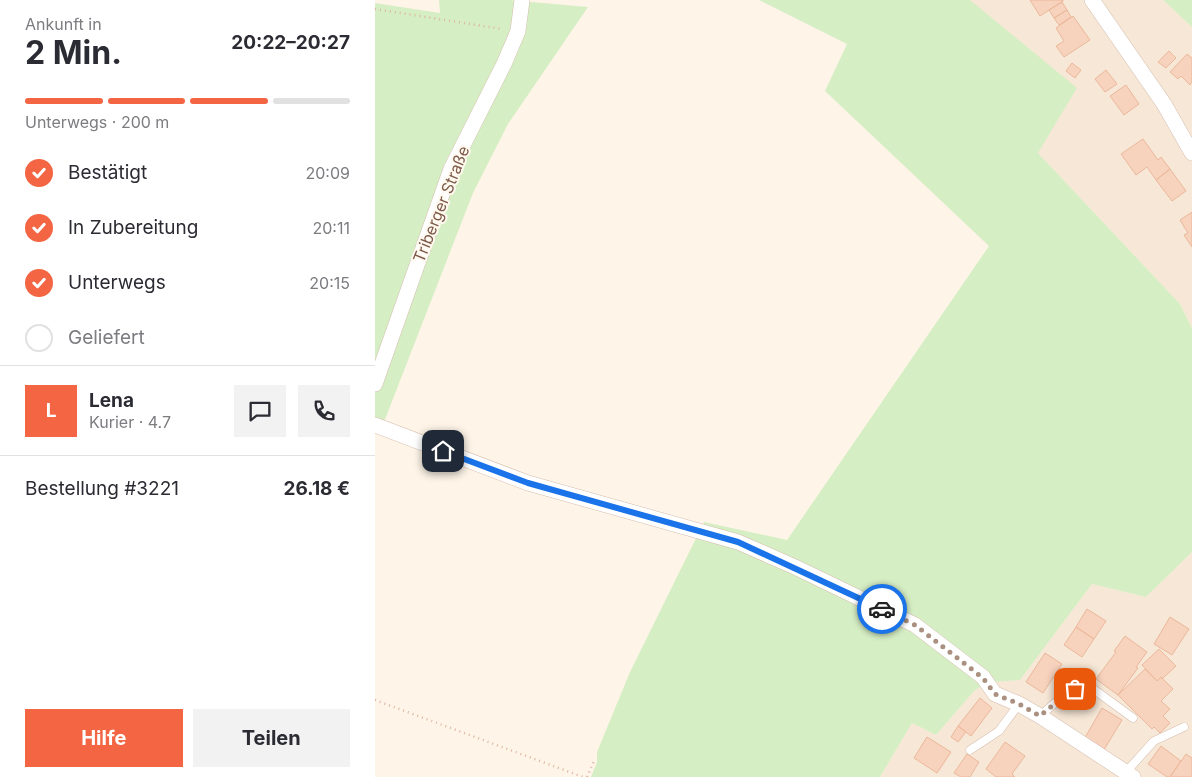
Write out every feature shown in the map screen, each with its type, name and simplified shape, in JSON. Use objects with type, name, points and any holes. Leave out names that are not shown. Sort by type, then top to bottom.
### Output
[{"type":"street","name":"Triberger Straße","points":[[375,384],[451,169],[504,64],[518,31],[522,0]]},
{"type":"street","points":[[1092,0],[1164,104],[1192,153]]},
{"type":"street","points":[[375,425],[528,483],[738,542],[915,625],[983,678],[995,694],[1019,704],[1040,716],[1129,775]]},
{"type":"lane","points":[[1040,716],[1065,695],[1085,682],[1133,718]]},
{"type":"lane","points":[[970,750],[999,731],[1019,704]]},
{"type":"lane","points":[[1129,775],[1154,741],[1185,727]]},
{"type":"path","points":[[375,9],[518,31]]},
{"type":"path","points":[[375,700],[583,777]]},
{"type":"path","points":[[587,777],[594,761]]},
{"type":"shaded area","points":[[970,0],[1163,0],[1192,27],[1192,328],[1180,304],[1038,153]]},
{"type":"shaded area","points":[[1192,552],[1192,777],[880,777],[912,723],[936,735],[975,690],[990,682],[1020,680],[1092,584],[1146,597]]},
{"type":"green space","points":[[439,0],[509,0],[588,7],[508,124],[473,193],[384,422],[375,420],[375,3],[440,13]]},
{"type":"green space","points":[[759,0],[970,0],[1077,88],[1038,153],[1180,304],[1192,328],[1192,552],[1146,597],[1092,584],[1020,680],[990,682],[975,690],[936,735],[912,723],[880,777],[591,777],[597,762],[597,752],[630,672],[704,522],[787,540],[989,246],[825,91],[847,44]]},
{"type":"green space","points":[[1163,0],[1192,0],[1192,27]]},
{"type":"building","points":[[1030,0],[1063,0],[1063,1],[1040,16]]},
{"type":"building","points":[[1062,2],[1067,10],[1054,18],[1049,10]]},
{"type":"building","points":[[1067,10],[1071,17],[1059,25],[1054,18]]},
{"type":"building","points":[[1073,16],[1090,40],[1064,57],[1056,46],[1064,41],[1056,28]]},
{"type":"building","points":[[1169,51],[1176,58],[1166,68],[1158,62]]},
{"type":"building","points":[[1187,54],[1192,58],[1192,82],[1190,85],[1181,76],[1178,79],[1170,72]]},
{"type":"building","points":[[1072,63],[1081,70],[1075,78],[1066,71]]},
{"type":"building","points":[[1106,70],[1117,84],[1105,92],[1095,79]]},
{"type":"building","points":[[1126,85],[1139,104],[1124,115],[1110,96]]},
{"type":"building","points":[[1143,139],[1158,160],[1161,157],[1170,169],[1156,180],[1147,167],[1136,175],[1121,154]]},
{"type":"building","points":[[1170,169],[1186,191],[1172,201],[1156,180]]},
{"type":"building","points":[[1192,212],[1192,247],[1184,235],[1188,233],[1180,220]]},
{"type":"building","points":[[1087,609],[1106,621],[1094,639],[1076,627]]},
{"type":"building","points":[[1170,617],[1189,629],[1172,655],[1154,644]]},
{"type":"building","points":[[1076,627],[1094,639],[1082,657],[1064,645]]},
{"type":"building","points":[[1125,636],[1147,652],[1118,695],[1096,679]]},
{"type":"building","points":[[1159,649],[1176,666],[1162,679],[1161,677],[1157,681],[1142,665]]},
{"type":"building","points":[[1045,653],[1062,664],[1043,693],[1026,682]]},
{"type":"building","points":[[1145,669],[1157,681],[1161,677],[1173,689],[1161,701],[1170,709],[1163,716],[1170,723],[1160,733],[1154,727],[1152,729],[1118,695]]},
{"type":"building","points":[[980,698],[992,708],[971,736],[958,726]]},
{"type":"building","points":[[1102,708],[1122,720],[1102,753],[1083,741]]},
{"type":"building","points":[[958,726],[966,732],[958,742],[951,737]]},
{"type":"building","points":[[927,737],[951,752],[937,773],[914,758]]},
{"type":"building","points":[[1005,742],[1025,756],[1012,774],[1015,777],[996,777],[986,769]]},
{"type":"building","points":[[1161,746],[1181,761],[1170,777],[1167,777],[1148,764]]},
{"type":"building","points":[[967,754],[979,762],[970,777],[961,777],[954,773]]},
{"type":"building","points":[[1186,754],[1192,758],[1192,777],[1170,777]]},
{"type":"way so far","points":[[882,609],[915,625],[983,678],[995,694],[1019,704],[1040,716],[1075,689]]},
{"type":"route","points":[[443,451],[528,483],[738,542],[882,609]]}]
